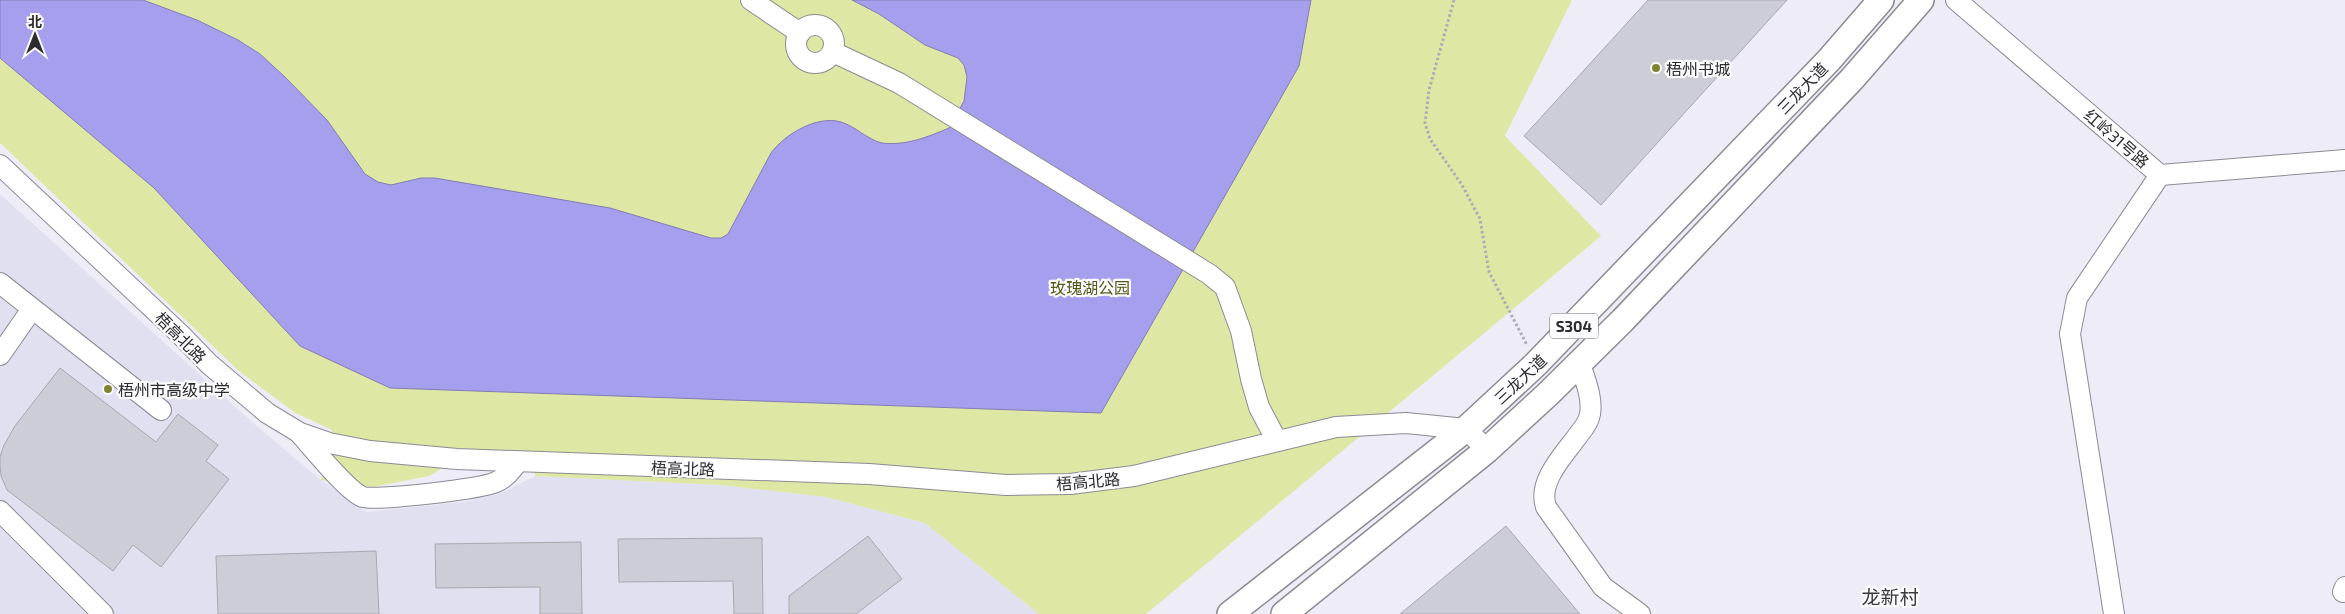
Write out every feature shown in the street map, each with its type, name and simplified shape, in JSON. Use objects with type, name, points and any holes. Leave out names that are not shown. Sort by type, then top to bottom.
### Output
[{"type":"main road","name":"三龙大道","points":[[1230,614],[1466,429],[1536,364],[1829,60],[1881,0]]},
{"type":"main road","name":"三龙大道","points":[[1284,614],[1487,450],[1548,394],[1622,320],[1852,79],[1921,0]]},
{"type":"street","points":[[751,0],[800,33]]},
{"type":"street","name":"红岭31号路","points":[[1956,0],[2160,175],[2345,160]]},
{"type":"street","points":[[810,26],[822,27],[831,34],[834,40],[833,52],[829,57],[818,63],[806,61],[801,57],[796,45],[800,33],[810,26]]},
{"type":"street","points":[[833,52],[911,90],[1209,274],[1225,287],[1241,331],[1259,407],[1277,441]]},
{"type":"street","name":"梧高北路","points":[[0,165],[180,334],[209,364],[267,413],[300,433],[329,443],[370,451],[457,460],[869,474],[1006,485],[1070,484],[1134,476],[1336,427],[1406,423],[1466,429]]},
{"type":"street","points":[[2114,614],[2070,334],[2077,298],[2160,175]]},
{"type":"street","points":[[0,284],[161,410]]},
{"type":"street","points":[[0,355],[32,308]]},
{"type":"street","points":[[1579,361],[1590,400],[1590,414],[1586,424],[1552,474],[1543,497],[1546,507],[1603,587],[1640,614]]},
{"type":"street","points":[[1466,429],[1487,450]]},
{"type":"street","points":[[300,433],[350,488],[363,497],[396,497],[481,486],[495,482],[508,474],[518,462]]},
{"type":"street","points":[[0,511],[103,614]]},
{"type":"path","points":[[1454,0],[1429,90],[1425,122],[1430,140],[1462,185],[1476,210],[1480,219],[1489,272],[1536,364]]},
{"type":"shaded area","points":[[0,0],[143,0],[197,20],[238,40],[260,54],[327,120],[365,174],[378,182],[391,185],[421,178],[435,178],[610,208],[711,238],[721,238],[728,234],[771,153],[784,139],[793,133],[812,124],[832,121],[846,124],[882,143],[908,142],[949,128],[964,101],[967,77],[964,65],[958,58],[925,45],[879,14],[852,0],[1311,0],[1299,66],[1101,413],[390,388],[300,346],[154,188],[0,58]]},
{"type":"shaded area","name":"梧州市高级中学","points":[[0,194],[252,422],[321,480],[366,512],[463,502],[501,493],[535,476],[720,485],[826,497],[925,523],[1039,614],[0,614]]},
{"type":"green space","name":"玫瑰湖公园","points":[[0,0],[1572,0],[1505,136],[1601,236],[1146,614],[1039,614],[925,523],[826,497],[720,485],[535,476],[535,455],[468,453],[429,476],[373,487],[321,480],[332,430],[294,412],[240,372],[0,143]]},
{"type":"building","name":"梧州书城","points":[[1648,0],[1787,0],[1601,205],[1524,136]]},
{"type":"building","points":[[60,368],[156,442],[178,414],[218,445],[206,461],[229,479],[161,567],[133,545],[113,571],[7,490],[1,476],[0,465],[0,457],[4,445],[15,426]]},
{"type":"building","points":[[1506,526],[1580,614],[1400,614]]},
{"type":"building","points":[[868,536],[902,579],[856,614],[789,614],[789,596]]},
{"type":"building","points":[[762,538],[763,614],[734,614],[733,581],[619,582],[618,539]]},
{"type":"building","points":[[581,542],[582,614],[540,614],[540,587],[436,588],[435,544]]},
{"type":"building","points":[[376,551],[379,614],[218,614],[216,556]]},
{"type":"place","name":"梧州书城","points":[[1656,68]]},
{"type":"place","name":"梧州市高级中学","points":[[108,389]]},
{"type":"district","name":"龙新村","points":[[1890,596]]}]
